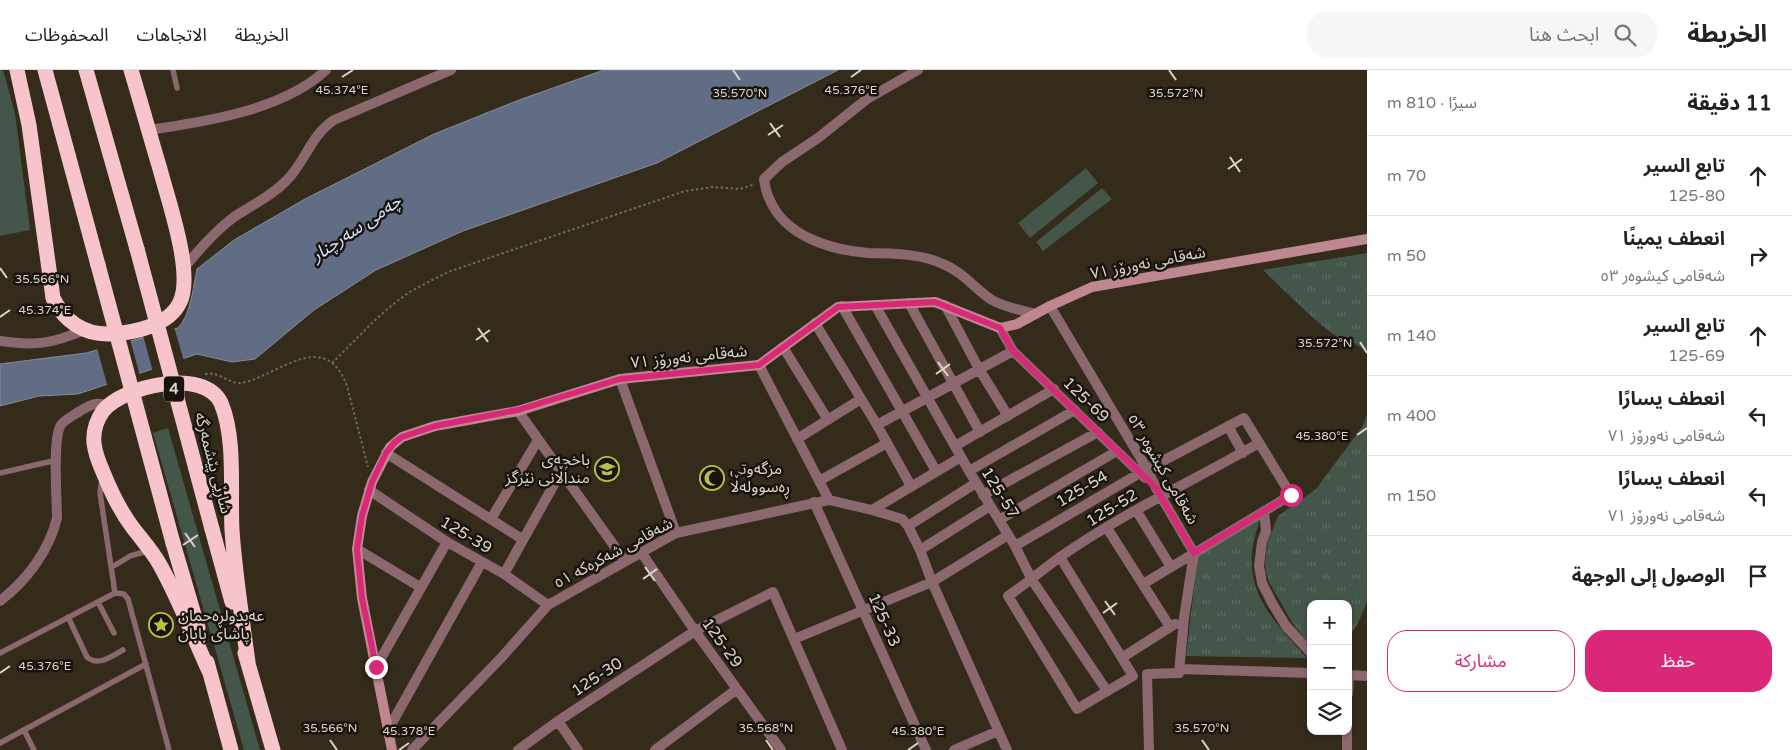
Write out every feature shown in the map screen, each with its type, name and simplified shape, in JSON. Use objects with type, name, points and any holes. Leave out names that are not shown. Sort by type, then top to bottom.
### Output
[{"type":"highway","points":[[17,70],[29,124],[53,298],[58,308],[68,320],[84,330],[98,334],[128,332],[148,327],[177,308],[184,288],[178,239],[131,70]]},
{"type":"highway","points":[[45,70],[231,750]]},
{"type":"highway","name":"شاڕێی پێشمەرگە","points":[[86,70],[273,750]]},
{"type":"highway","points":[[209,671],[161,566],[124,514],[112,493],[96,455],[94,429],[99,417],[109,406],[126,394],[144,389],[170,384],[190,383],[204,387],[215,395],[220,402],[226,421],[230,451],[230,494],[235,562],[248,662]]},
{"type":"street","points":[[149,130],[212,121],[274,101],[314,81],[326,70]]},
{"type":"street","points":[[183,269],[203,244],[217,231],[247,208],[277,190],[289,178],[316,137],[327,125],[334,120],[451,70]]},
{"type":"street","points":[[918,70],[866,99],[818,138],[782,162],[764,180],[768,197],[779,216],[795,230],[811,239],[846,250],[916,256],[929,259],[954,269],[993,300],[1036,314]]},
{"type":"street","name":"شەقامی نەورۆز ٧١","points":[[392,750],[362,598],[357,549],[362,516],[370,486],[386,453],[395,442],[416,431],[518,410],[620,379],[759,365],[815,323],[842,306],[935,302],[1000,328],[1016,324],[1092,287],[1367,239]]},
{"type":"street","points":[[909,303],[980,432]]},
{"type":"street","name":"125-57","points":[[875,305],[969,471],[1015,546],[1032,580],[1107,691]]},
{"type":"street","points":[[842,306],[936,471]]},
{"type":"street","points":[[945,306],[979,369],[1008,416]]},
{"type":"street","name":"شەقامی کیشوەر ٥٣","points":[[1050,306],[1144,471]]},
{"type":"street","points":[[815,323],[877,425],[911,486]]},
{"type":"street","name":"125-69","points":[[1000,328],[1013,351],[1117,451],[1144,471],[1158,492]]},
{"type":"street","points":[[0,341],[21,344],[53,342],[84,330]]},
{"type":"street","points":[[783,346],[828,420]]},
{"type":"street","points":[[877,425],[1013,351]]},
{"type":"street","points":[[759,365],[829,500]]},
{"type":"street","points":[[620,379],[676,533]]},
{"type":"street","points":[[955,446],[1054,389]]},
{"type":"street","points":[[797,439],[861,400]]},
{"type":"street","points":[[0,601],[29,573],[51,539],[57,518],[57,433],[65,421],[93,404],[109,406]]},
{"type":"street","points":[[518,410],[625,561]]},
{"type":"street","points":[[969,471],[1075,410]]},
{"type":"street","name":"125-54","points":[[1015,546],[1144,471],[1244,418],[1259,443]]},
{"type":"street","points":[[1228,426],[1243,453]]},
{"type":"street","points":[[983,495],[1098,432]]},
{"type":"street","points":[[491,519],[538,440]]},
{"type":"street","points":[[819,481],[887,443]]},
{"type":"street","points":[[1143,584],[1291,495],[1259,443]]},
{"type":"street","name":"125-52","points":[[1107,691],[1077,709],[1008,596],[1032,580],[1060,557],[1136,510],[1158,492],[1243,453],[1259,443]]},
{"type":"street","points":[[999,520],[1117,451]]},
{"type":"street","points":[[386,453],[522,539]]},
{"type":"street","points":[[872,510],[961,457]]},
{"type":"street","points":[[504,574],[561,472]]},
{"type":"street","points":[[976,483],[908,526],[1007,750]]},
{"type":"street","name":"125-39","points":[[370,486],[447,542],[504,574],[548,605]]},
{"type":"street","name":"شەقامی کیشوەر ٥٣","points":[[1158,492],[1194,553]]},
{"type":"street","name":"شەقامی شەکرەکە ٥١","points":[[412,750],[501,658],[548,605],[676,533],[829,500],[872,510],[902,520],[908,526]]},
{"type":"street","name":"125-33","points":[[814,502],[926,750]]},
{"type":"street","points":[[920,550],[990,506]]},
{"type":"street","points":[[1136,510],[1171,567]]},
{"type":"street","points":[[1264,511],[1266,531],[1262,542],[1260,566],[1262,583],[1286,626],[1307,650]]},
{"type":"street","points":[[1107,528],[1170,627]]},
{"type":"street","points":[[842,750],[794,639],[862,609],[932,582],[1008,535]]},
{"type":"street","points":[[376,667],[447,542]]},
{"type":"street","points":[[357,549],[420,587]]},
{"type":"street","name":"125-29","points":[[642,552],[695,631],[781,750]]},
{"type":"street","points":[[1149,750],[1147,674],[1179,673],[1184,618],[1194,553]]},
{"type":"street","points":[[1060,557],[1133,676],[1147,682]]},
{"type":"street","points":[[388,730],[482,562]]},
{"type":"street","name":"125-30","points":[[518,750],[558,721],[695,631],[773,592],[794,639]]},
{"type":"street","points":[[1122,657],[1184,618]]},
{"type":"street","points":[[1180,669],[1307,673]]},
{"type":"street","points":[[1352,675],[1367,676]]},
{"type":"street","points":[[1107,691],[1133,676]]},
{"type":"street","points":[[661,748],[737,690]]},
{"type":"street","points":[[558,721],[578,750]]},
{"type":"street","points":[[954,750],[998,730]]},
{"type":"street","points":[[1347,735],[1347,750]]},
{"type":"lane","points":[[173,70],[177,88]]},
{"type":"lane","points":[[0,473],[57,460]]},
{"type":"lane","points":[[105,477],[100,493],[115,593]]},
{"type":"lane","points":[[112,567],[130,556],[151,550]]},
{"type":"lane","points":[[0,653],[115,593],[124,594],[128,600],[169,750]]},
{"type":"lane","points":[[98,602],[114,633]]},
{"type":"lane","points":[[68,617],[89,659],[98,662],[124,650]]},
{"type":"lane","points":[[0,743],[146,664]]},
{"type":"lane","points":[[24,730],[34,750]]},
{"type":"path","points":[[332,363],[387,310],[406,295],[426,282],[448,272],[684,191],[713,187],[740,189],[753,186],[764,180]]},
{"type":"path","points":[[190,383],[205,374],[213,373],[234,383],[240,383],[257,378],[306,357],[320,357],[332,363],[342,373],[347,386],[370,486]]},
{"type":"green space","points":[[0,70],[3,70],[15,113],[30,230],[0,236]]},
{"type":"green space","points":[[1086,168],[1098,183],[1030,238],[1018,223]]},
{"type":"green space","points":[[1102,188],[1112,199],[1043,251],[1036,242]]},
{"type":"green space","points":[[1367,253],[1367,353],[1360,346],[1333,334],[1324,327],[1263,270]]},
{"type":"green space","points":[[1367,415],[1367,602],[1352,633],[1352,600],[1307,600],[1307,641],[1293,624],[1269,582],[1265,563],[1268,541],[1278,516],[1316,489],[1362,427]]},
{"type":"green space","points":[[168,428],[260,750],[244,750],[153,433]]},
{"type":"green space","points":[[1260,519],[1252,550],[1254,582],[1272,618],[1307,658],[1186,656],[1198,554]]},
{"type":"water","name":"چەمی سەرچنار","points":[[604,70],[838,70],[657,163],[463,231],[376,270],[314,310],[255,359],[232,362],[197,354],[78,394],[39,396],[0,406],[0,364],[86,353],[178,328],[189,308],[197,269],[234,240],[305,199],[434,134],[519,100]]},
{"type":"pier","points":[[174,327],[184,361],[153,372],[143,335]]},
{"type":"pier","points":[[130,339],[140,376],[108,388],[97,348]]},
{"type":"place","name":"باخچەی منداڵانی نێرگز","points":[[607,469]]},
{"type":"place","name":"مزگەوتی ڕەسوولەڵا","points":[[712,478]]},
{"type":"place","name":"عەبدولڕەحمان پاشای بابان","points":[[161,625]]},
{"type":"route","points":[[376,667],[362,598],[357,549],[362,516],[372,482],[386,453],[395,442],[416,431],[518,410],[620,379],[759,365],[838,307],[935,302],[1000,328],[1013,351],[1156,488],[1194,553],[1291,495]]}]
